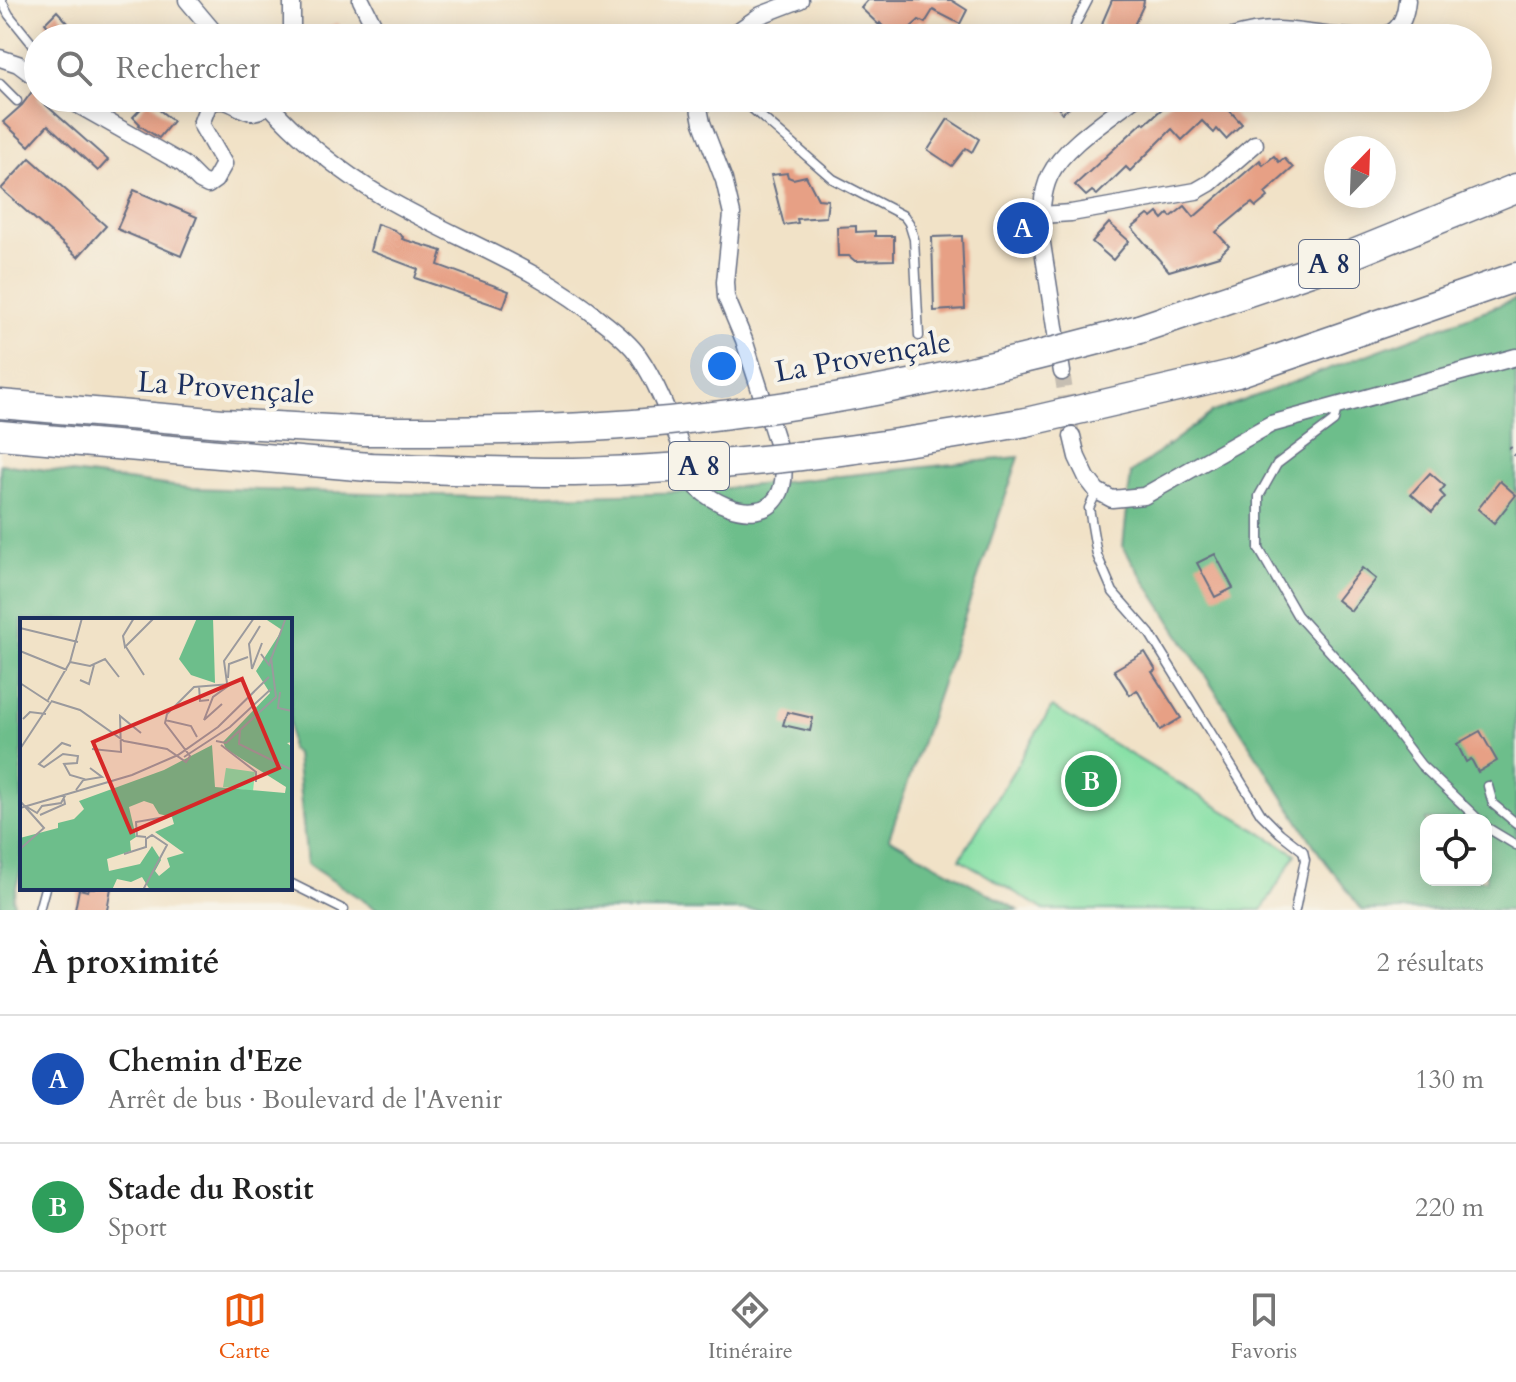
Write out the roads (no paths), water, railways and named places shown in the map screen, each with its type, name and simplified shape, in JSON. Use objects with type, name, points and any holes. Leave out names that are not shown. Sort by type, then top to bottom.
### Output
[{"type":"highway","name":"La Provençale","points":[[0,404],[223,423],[365,431],[590,426],[772,409],[956,376],[1139,329],[1319,268],[1516,188]]},
{"type":"highway","name":"A 8","points":[[0,435],[369,467],[573,472],[663,468],[830,453],[1026,422],[1237,373],[1516,277]]},
{"type":"street","points":[[187,0],[207,24]]},
{"type":"street","points":[[292,0],[292,24]]},
{"type":"street","points":[[361,0],[373,24]]},
{"type":"street","points":[[748,24],[761,15],[800,0]]},
{"type":"street","points":[[1400,24],[1405,1]]},
{"type":"street","points":[[0,58],[24,68]]},
{"type":"street","points":[[91,112],[171,157],[208,185],[215,180],[224,164],[201,124],[206,112]]},
{"type":"street","points":[[280,112],[324,158],[356,180],[416,215],[510,261],[553,286],[606,324],[637,353],[698,488],[729,508],[754,512],[776,499],[785,477],[783,462],[747,348],[726,297],[732,214],[724,180],[700,112]]},
{"type":"street","points":[[1062,372],[1053,329],[1041,215],[1050,175],[1062,157],[1117,112]]},
{"type":"street","points":[[1041,215],[1071,213],[1196,191],[1210,183],[1255,144]]},
{"type":"street","points":[[1072,436],[1082,467],[1097,491],[1112,499],[1144,496],[1271,424],[1516,357]]},
{"type":"lane","points":[[1,0],[24,34]]},
{"type":"lane","points":[[1076,24],[1088,0]]},
{"type":"lane","points":[[0,84],[17,101]]},
{"type":"lane","points":[[756,112],[833,179],[904,216],[914,239],[919,336]]},
{"type":"lane","points":[[1337,406],[1334,421],[1277,464],[1259,496],[1259,549],[1297,615],[1360,685],[1421,765],[1473,814]]},
{"type":"lane","points":[[1097,491],[1089,508],[1097,555],[1113,592],[1150,634],[1261,814],[1303,851],[1305,860],[1295,910]]},
{"type":"lane","points":[[1488,786],[1493,804],[1516,823]]},
{"type":"lane","points":[[1492,831],[1516,845]]},
{"type":"lane","points":[[292,884],[344,910]]},
{"type":"lane","points":[[39,910],[44,890]]},
{"type":"tunnel","points":[[1062,372],[1072,436]]},
{"type":"place","name":"Chemin d'Eze","points":[[1023,228]]},
{"type":"place","name":"Stade du Rostit","points":[[1091,781]]}]
